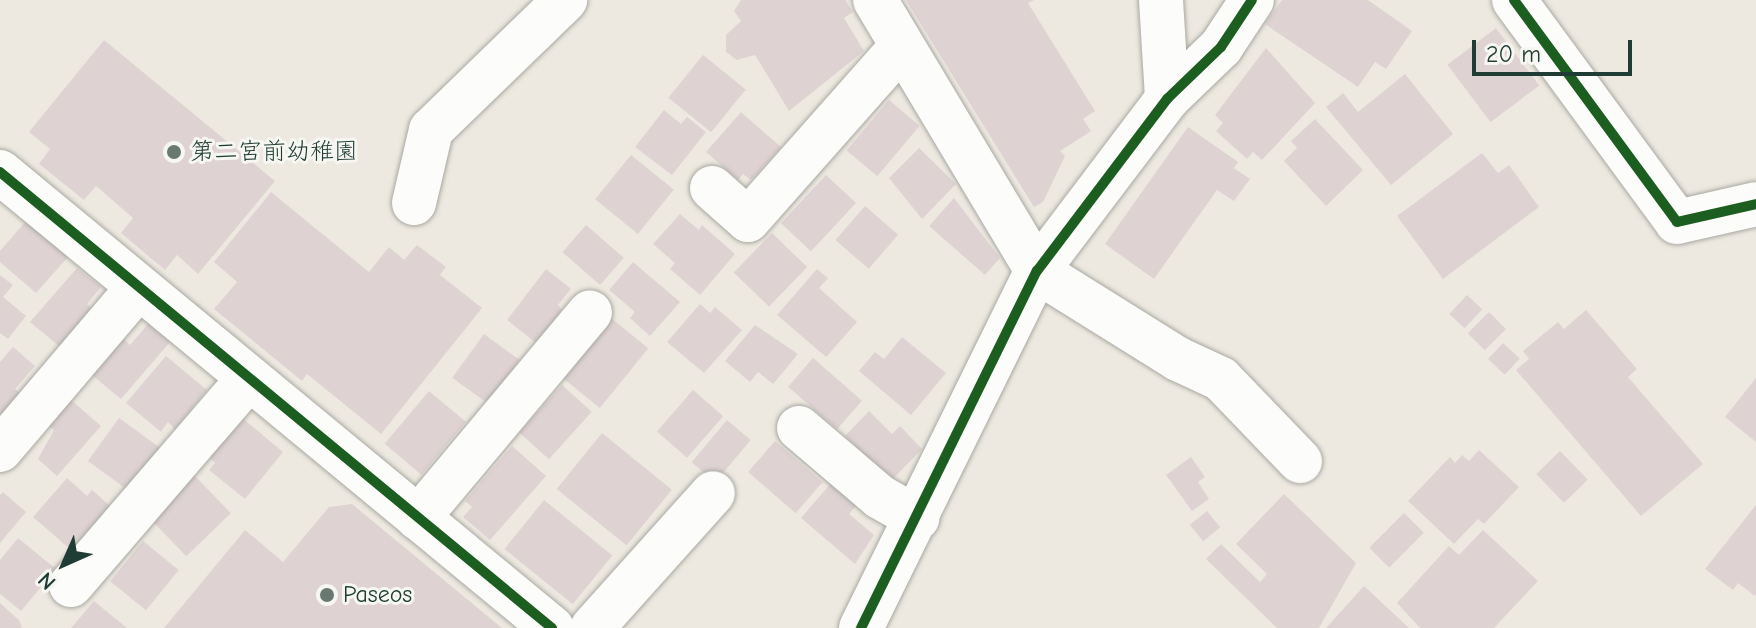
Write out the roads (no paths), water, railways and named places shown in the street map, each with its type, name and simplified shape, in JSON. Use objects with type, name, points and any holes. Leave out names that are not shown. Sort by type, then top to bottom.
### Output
[{"type":"street","points":[[414,203],[431,130],[565,0]]},
{"type":"street","points":[[875,0],[1037,271],[1178,359],[1221,379],[1300,461]]},
{"type":"street","points":[[1161,0],[1167,99]]},
{"type":"street","points":[[861,628],[1037,271],[1167,99],[1221,47],[1252,0]]},
{"type":"street","points":[[1514,0],[1677,222],[1756,204]]},
{"type":"street","points":[[712,188],[748,220],[902,46]]},
{"type":"street","points":[[5,185],[138,288],[552,628]]},
{"type":"street","points":[[0,450],[138,288]]},
{"type":"street","points":[[418,518],[590,312]]},
{"type":"street","points":[[71,585],[248,379]]},
{"type":"street","points":[[799,428],[880,497],[917,518]]},
{"type":"street","points":[[592,628],[713,493]]},
{"type":"place","name":"第二宮前幼稚園","points":[[174,152]]},
{"type":"place","name":"Paseos","points":[[327,595]]}]
